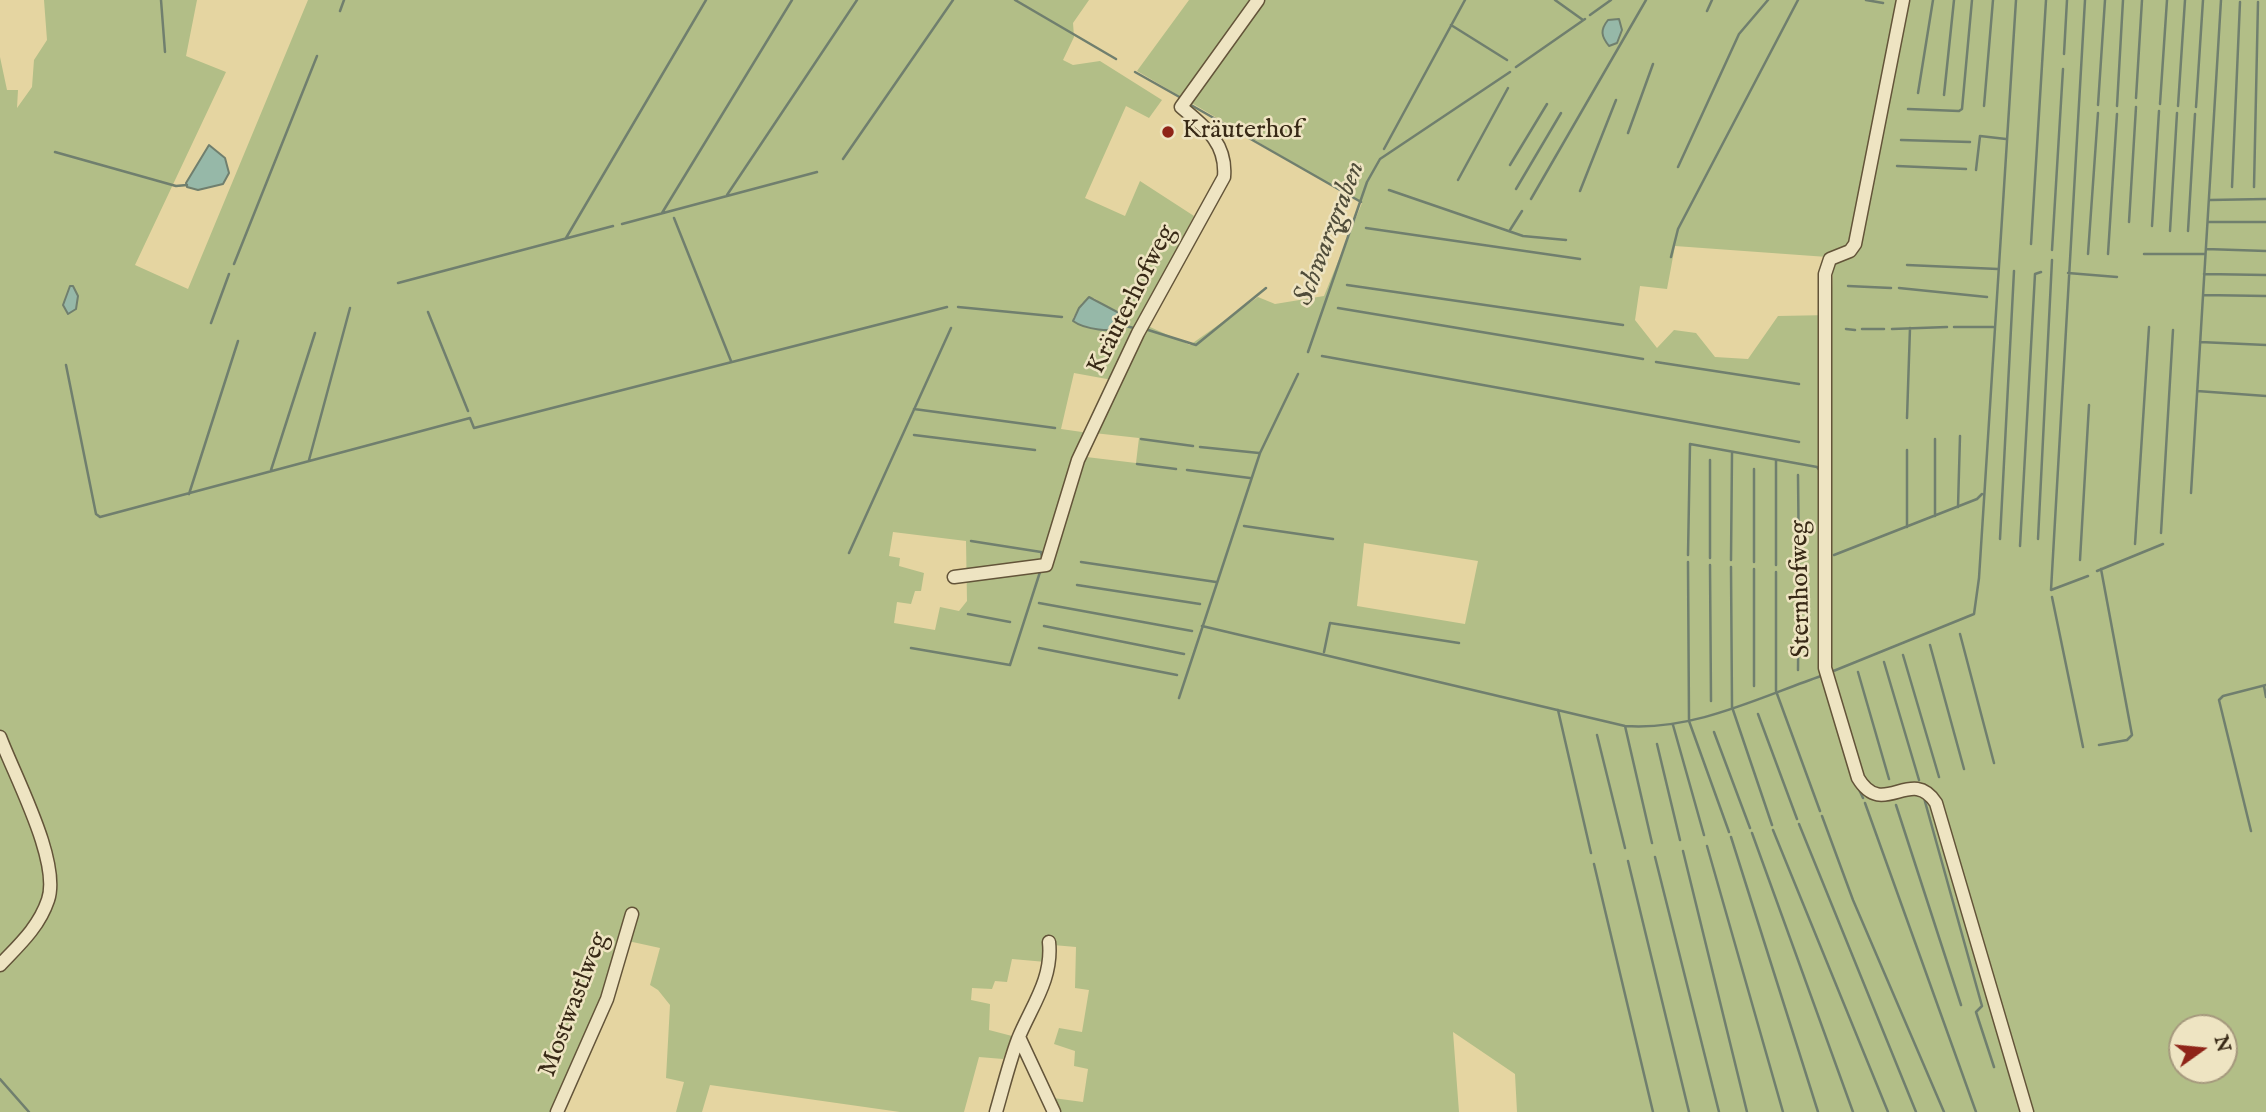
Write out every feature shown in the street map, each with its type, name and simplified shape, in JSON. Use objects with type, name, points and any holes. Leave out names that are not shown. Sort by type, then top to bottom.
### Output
[{"type":"street","name":"Kräuterhofweg","points":[[954,578],[1046,565],[1078,460],[1138,333],[1224,177],[1225,163],[1219,144],[1181,107],[1258,0]]},
{"type":"street","name":"Sternhofweg","points":[[1903,0],[1855,244],[1850,251],[1830,258],[1825,274],[1825,668],[1864,788],[1872,795],[1885,796],[1919,788],[1929,793],[1936,803],[2028,1112]]},
{"type":"street","points":[[0,737],[47,851],[52,879],[48,901],[31,932],[0,965]]},
{"type":"street","name":"Mostwastlweg","points":[[557,1112],[607,999],[632,914]]},
{"type":"street","points":[[996,1112],[1019,1037],[1041,994],[1049,942]]},
{"type":"street","points":[[1019,1037],[1054,1112]]},
{"type":"green space","points":[[44,0],[197,0],[186,56],[226,72],[135,265],[188,289],[308,0],[1089,0],[1073,23],[1074,37],[1063,60],[1073,65],[1100,61],[1162,100],[1149,118],[1126,106],[1085,198],[1125,216],[1140,181],[1194,216],[1139,322],[1190,345],[1258,297],[1275,304],[1324,296],[1362,203],[1137,71],[1189,0],[2266,0],[2266,1112],[1517,1112],[1515,1074],[1453,1032],[1459,1112],[1061,1112],[1053,1098],[1083,1102],[1088,1069],[1074,1066],[1075,1051],[1054,1044],[1059,1028],[1082,1032],[1089,990],[1075,988],[1076,947],[1053,945],[1046,962],[1012,959],[1007,982],[995,981],[992,989],[972,988],[971,1000],[990,1004],[989,1030],[1012,1036],[1003,1059],[979,1057],[964,1112],[900,1112],[710,1085],[702,1112],[676,1112],[684,1082],[666,1078],[670,1005],[658,990],[650,985],[660,948],[628,941],[559,1112],[0,1112],[0,57],[7,90],[18,90],[17,108],[32,87],[34,60],[47,40]],"holes":[[[1675,246],[1841,258],[1833,267],[1831,315],[1778,316],[1748,359],[1715,357],[1696,333],[1674,330],[1657,348],[1635,320],[1640,286],[1667,289]],[[1094,298],[1106,306],[1104,328],[1084,327],[1073,318],[1082,303]],[[1074,373],[1118,381],[1094,433],[1139,438],[1136,463],[1078,456],[1089,433],[1061,429]],[[893,532],[966,541],[967,601],[959,611],[940,607],[935,630],[894,623],[897,602],[911,604],[915,591],[921,591],[924,573],[899,566],[900,558],[889,556]],[[1364,543],[1478,561],[1465,624],[1357,606]]]},
{"type":"shaded area","points":[[1619,19],[1622,30],[1617,43],[1609,46],[1603,36],[1604,27],[1608,20]]},
{"type":"shaded area","points":[[209,145],[225,158],[229,173],[223,184],[198,190],[187,187],[186,183]]},
{"type":"shaded area","points":[[70,286],[73,286],[78,296],[76,309],[68,314],[63,305]]},
{"type":"shaded area","points":[[1089,297],[1121,314],[1125,326],[1113,330],[1099,330],[1073,321],[1079,308]]},
{"type":"waterway","points":[[161,0],[165,52]]},
{"type":"waterway","points":[[340,11],[344,0]]},
{"type":"waterway","points":[[566,238],[706,0]]},
{"type":"waterway","points":[[662,213],[792,0]]},
{"type":"waterway","points":[[727,195],[857,0]]},
{"type":"waterway","points":[[843,159],[953,0]]},
{"type":"waterway","points":[[1015,0],[1116,59]]},
{"type":"waterway","points":[[1384,149],[1465,0]]},
{"type":"waterway","points":[[1555,0],[1583,20]]},
{"type":"waterway","name":"Schwarzgraben","points":[[1590,15],[1611,0]]},
{"type":"waterway","points":[[1531,199],[1646,0]]},
{"type":"waterway","points":[[1707,11],[1712,0]]},
{"type":"waterway","points":[[1678,167],[1739,34],[1768,0]]},
{"type":"waterway","points":[[1671,257],[1678,229],[1798,0]]},
{"type":"waterway","points":[[1866,0],[1883,3]]},
{"type":"waterway","points":[[1918,93],[1933,0]]},
{"type":"waterway","points":[[1944,95],[1954,0]]},
{"type":"waterway","points":[[1908,109],[1962,109],[1972,0]]},
{"type":"waterway","points":[[1984,106],[1993,0]]},
{"type":"waterway","points":[[1831,672],[1974,614],[1979,578],[2016,0]]},
{"type":"waterway","points":[[2031,244],[2046,0]]},
{"type":"waterway","points":[[2064,54],[2067,0]]},
{"type":"waterway","points":[[2085,0],[2051,590],[2088,576]]},
{"type":"waterway","points":[[2098,105],[2105,0]]},
{"type":"waterway","points":[[2117,106],[2123,0]]},
{"type":"waterway","points":[[2136,98],[2142,0]]},
{"type":"waterway","points":[[2160,104],[2167,0]]},
{"type":"waterway","points":[[2178,106],[2185,0]]},
{"type":"waterway","points":[[2196,107],[2203,0]]},
{"type":"waterway","points":[[2191,493],[2221,0]]},
{"type":"waterway","points":[[2232,187],[2240,2]]},
{"type":"waterway","points":[[2254,187],[2258,2]]},
{"type":"waterway","name":"Schwarzgraben","points":[[1516,67],[1585,19]]},
{"type":"waterway","points":[[1451,25],[1507,60]]},
{"type":"waterway","points":[[234,264],[317,56]]},
{"type":"waterway","points":[[1628,133],[1653,64]]},
{"type":"waterway","points":[[2052,250],[2063,69]]},
{"type":"waterway","points":[[1135,72],[1183,99]]},
{"type":"waterway","name":"Schwarzgraben","points":[[1308,352],[1367,182],[1380,159],[1510,72]]},
{"type":"waterway","points":[[1458,180],[1508,88]]},
{"type":"waterway","points":[[1580,191],[1616,100]]},
{"type":"waterway","points":[[1510,165],[1547,104]]},
{"type":"waterway","points":[[1191,105],[1361,202]]},
{"type":"waterway","points":[[2129,222],[2136,107]]},
{"type":"waterway","points":[[2152,226],[2159,111]]},
{"type":"waterway","points":[[1516,189],[1561,113]]},
{"type":"waterway","points":[[2088,254],[2098,113]]},
{"type":"waterway","points":[[2170,231],[2177,113]]},
{"type":"waterway","points":[[2108,254],[2117,114]]},
{"type":"waterway","points":[[2188,231],[2195,114]]},
{"type":"waterway","points":[[1976,170],[1980,136],[2006,139]]},
{"type":"waterway","points":[[1901,140],[1970,142]]},
{"type":"waterway","points":[[55,152],[176,186],[187,185]]},
{"type":"waterway","points":[[1897,166],[1966,169]]},
{"type":"waterway","points":[[622,224],[817,172]]},
{"type":"waterway","points":[[1389,190],[1523,236],[1566,240]]},
{"type":"waterway","points":[[2210,200],[2266,199]]},
{"type":"waterway","points":[[1510,230],[1522,211]]},
{"type":"waterway","points":[[674,218],[731,361]]},
{"type":"waterway","points":[[2208,222],[2266,222]]},
{"type":"waterway","points":[[398,283],[613,226]]},
{"type":"waterway","points":[[1366,228],[1580,259]]},
{"type":"waterway","points":[[2206,249],[2266,251]]},
{"type":"waterway","points":[[2144,254],[2205,254]]},
{"type":"waterway","points":[[2038,539],[2052,260]]},
{"type":"waterway","points":[[1907,265],[1998,269]]},
{"type":"waterway","points":[[2000,539],[2014,271]]},
{"type":"waterway","points":[[2020,546],[2035,274],[2041,272]]},
{"type":"waterway","points":[[2068,273],[2117,277]]},
{"type":"waterway","points":[[211,323],[229,274]]},
{"type":"waterway","points":[[2204,274],[2266,275]]},
{"type":"waterway","points":[[1347,285],[1623,325]]},
{"type":"waterway","points":[[1848,286],[1891,288]]},
{"type":"waterway","points":[[1145,329],[1196,345],[1266,288]]},
{"type":"waterway","points":[[1899,288],[1987,297]]},
{"type":"waterway","points":[[2203,295],[2266,296]]},
{"type":"waterway","points":[[66,365],[96,514],[100,517],[470,418],[474,428],[947,307]]},
{"type":"waterway","points":[[958,307],[1062,317]]},
{"type":"waterway","points":[[309,460],[350,308]]},
{"type":"waterway","points":[[1338,308],[1643,359]]},
{"type":"waterway","points":[[428,312],[468,411]]},
{"type":"waterway","points":[[1121,325],[1134,328]]},
{"type":"waterway","points":[[1892,329],[1947,327]]},
{"type":"waterway","points":[[1954,327],[1993,327]]},
{"type":"waterway","points":[[2135,544],[2149,327]]},
{"type":"waterway","points":[[849,553],[951,328]]},
{"type":"waterway","points":[[1907,418],[1910,328]]},
{"type":"waterway","points":[[1846,329],[1855,330]]},
{"type":"waterway","points":[[1862,329],[1884,329]]},
{"type":"waterway","points":[[2161,533],[2173,330]]},
{"type":"waterway","points":[[271,470],[315,333]]},
{"type":"waterway","points":[[189,494],[238,341]]},
{"type":"waterway","points":[[2200,342],[2266,345]]},
{"type":"waterway","points":[[1322,356],[1799,442]]},
{"type":"waterway","points":[[1656,362],[1799,384]]},
{"type":"waterway","points":[[1179,698],[1260,453],[1298,374]]},
{"type":"waterway","points":[[2197,391],[2266,396]]},
{"type":"waterway","points":[[2080,560],[2089,405]]},
{"type":"waterway","points":[[914,409],[1055,428]]},
{"type":"waterway","points":[[914,435],[1035,450]]},
{"type":"waterway","points":[[1958,507],[1960,436]]},
{"type":"waterway","points":[[1141,439],[1193,446]]},
{"type":"waterway","points":[[1935,439],[1935,516]]},
{"type":"waterway","points":[[1688,555],[1690,444],[1817,467],[1820,471]]},
{"type":"waterway","points":[[1200,447],[1259,453]]},
{"type":"waterway","points":[[1907,450],[1907,527]]},
{"type":"waterway","points":[[1731,560],[1732,453]]},
{"type":"waterway","points":[[1710,460],[1710,558]]},
{"type":"waterway","points":[[1776,460],[1776,565]]},
{"type":"waterway","points":[[1137,464],[1176,469]]},
{"type":"waterway","points":[[1754,469],[1754,562]]},
{"type":"waterway","points":[[1187,470],[1250,478]]},
{"type":"waterway","points":[[1798,475],[1799,569]]},
{"type":"waterway","points":[[1834,555],[1977,499],[1982,494]]},
{"type":"waterway","points":[[1244,526],[1333,539]]},
{"type":"waterway","points":[[971,541],[1041,552],[1042,557]]},
{"type":"waterway","points":[[2097,571],[2163,544]]},
{"type":"waterway","points":[[1081,562],[1216,582]]},
{"type":"waterway","points":[[1688,562],[1689,721],[1729,832]]},
{"type":"waterway","points":[[1710,565],[1711,701]]},
{"type":"waterway","points":[[1731,567],[1732,707],[1772,825]]},
{"type":"waterway","points":[[1754,569],[1754,686]]},
{"type":"waterway","points":[[2099,745],[2127,740],[2132,735],[2101,569]]},
{"type":"waterway","points":[[911,648],[1010,665],[1040,572]]},
{"type":"waterway","points":[[1776,572],[1776,691],[1820,811]]},
{"type":"waterway","points":[[1798,670],[1799,576]]},
{"type":"waterway","points":[[1077,585],[1200,604]]},
{"type":"waterway","points":[[2052,597],[2083,747]]},
{"type":"waterway","points":[[1039,603],[1192,631]]},
{"type":"waterway","points":[[968,614],[1010,622]]},
{"type":"waterway","points":[[1324,652],[1330,623],[1459,643]]},
{"type":"waterway","points":[[1044,626],[1184,654]]},
{"type":"waterway","points":[[1202,626],[1625,726],[1650,726],[1700,718],[1821,676]]},
{"type":"waterway","points":[[1960,634],[1994,763]]},
{"type":"waterway","points":[[1930,645],[1964,769]]},
{"type":"waterway","points":[[1039,648],[1177,675]]},
{"type":"waterway","points":[[1903,655],[1939,777]]},
{"type":"waterway","points":[[1884,662],[1919,780]]},
{"type":"waterway","points":[[1858,672],[1889,779]]},
{"type":"waterway","points":[[2251,831],[2219,700],[2223,696],[2266,685]]},
{"type":"waterway","points":[[2264,686],[2266,697]]},
{"type":"waterway","points":[[1558,710],[1591,853]]},
{"type":"waterway","points":[[1758,714],[1797,819]]},
{"type":"waterway","points":[[1673,725],[1704,835]]},
{"type":"waterway","points":[[1625,726],[1652,843]]},
{"type":"waterway","points":[[1714,732],[1750,828]]},
{"type":"waterway","points":[[1597,735],[1625,848]]},
{"type":"waterway","points":[[1657,744],[1680,840]]},
{"type":"waterway","points":[[1857,785],[1863,798]]},
{"type":"waterway","points":[[1924,798],[1982,1006],[1976,1012],[1994,1067]]},
{"type":"waterway","points":[[1865,803],[1976,1112]]},
{"type":"waterway","points":[[1896,805],[1961,1005]]},
{"type":"waterway","points":[[1822,816],[1853,900],[1944,1112]]},
{"type":"waterway","points":[[1799,824],[1916,1112]]},
{"type":"waterway","points":[[1773,830],[1888,1112]]},
{"type":"waterway","points":[[1752,833],[1853,1112]]},
{"type":"waterway","points":[[1731,837],[1818,1112]]},
{"type":"waterway","points":[[1707,846],[1783,1112]]},
{"type":"waterway","points":[[1683,851],[1747,1112]]},
{"type":"waterway","points":[[1655,857],[1719,1112]]},
{"type":"waterway","points":[[1628,861],[1689,1112]]},
{"type":"waterway","points":[[1594,864],[1653,1112]]},
{"type":"waterway","points":[[0,1079],[29,1112]]},
{"type":"place","name":"Kräuterhof","points":[[1168,132]]}]
